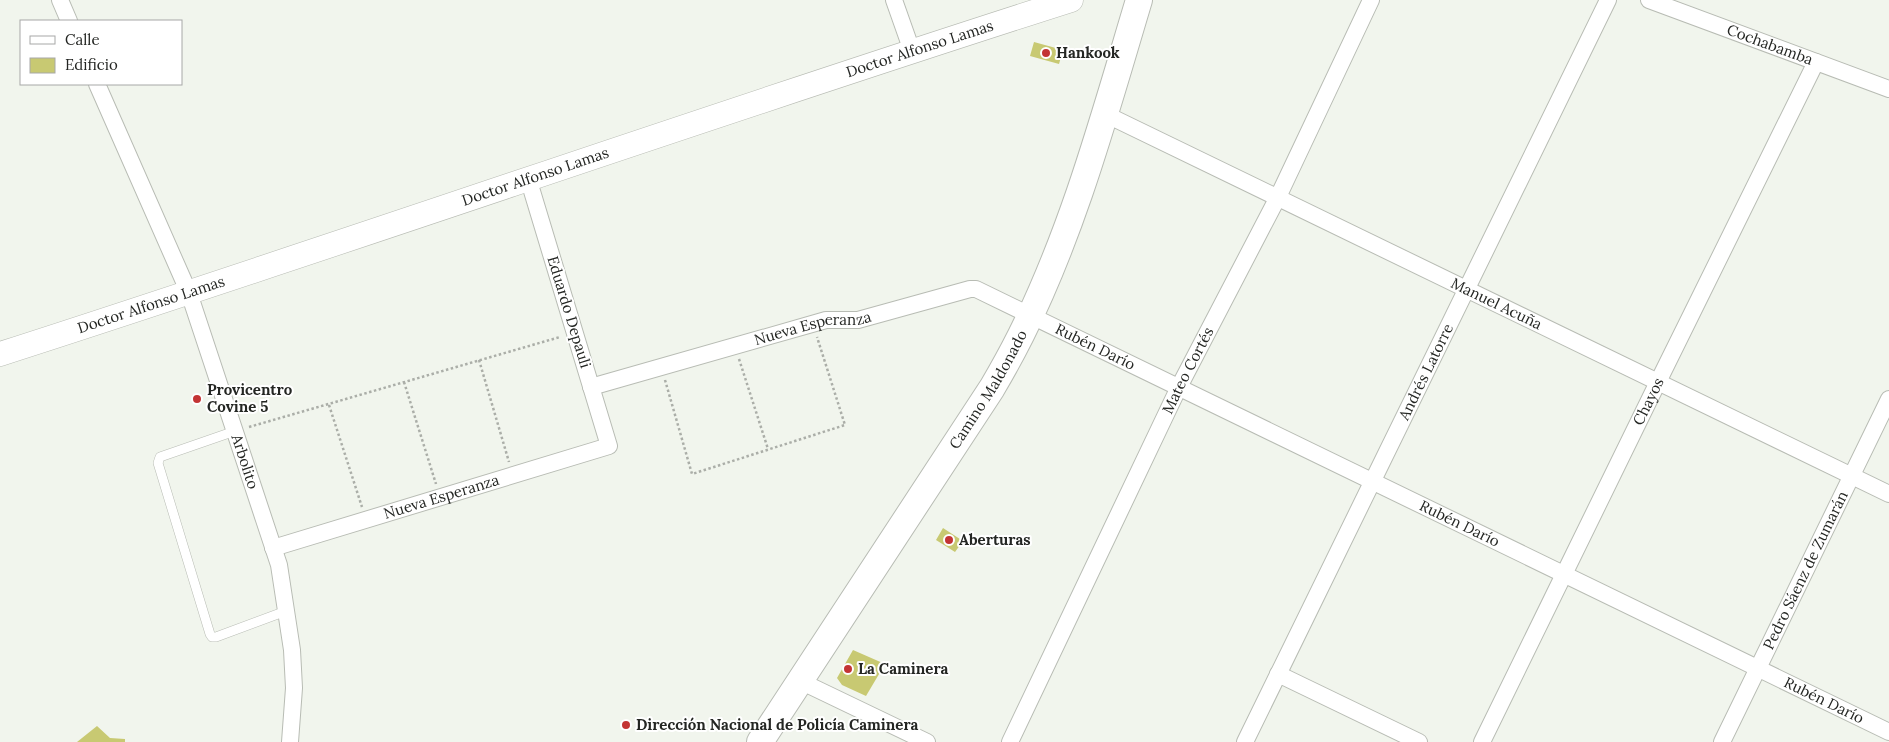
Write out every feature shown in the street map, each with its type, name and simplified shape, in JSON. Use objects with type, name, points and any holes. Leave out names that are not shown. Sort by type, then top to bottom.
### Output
[{"type":"main road","name":"Camino Maldonado","points":[[760,742],[992,388],[1030,316],[1072,212],[1140,0]]},
{"type":"street","points":[[60,0],[69,20]]},
{"type":"street","points":[[894,0],[912,51]]},
{"type":"street","name":"Doctor Alfonso Lamas","points":[[0,354],[1071,0]]},
{"type":"street","name":"Mateo Cortés","points":[[1010,742],[1179,387],[1278,197],[1371,0]]},
{"type":"street","name":"Andrés Latorre","points":[[1245,742],[1608,0]]},
{"type":"street","name":"Cochabamba","points":[[1650,0],[1889,89]]},
{"type":"street","name":"Chayos","points":[[1482,742],[1816,62]]},
{"type":"street","name":"Arbolito","points":[[97,85],[189,293],[280,565],[292,650],[294,688],[290,742]]},
{"type":"street","name":"Manuel Acuña","points":[[1105,114],[1889,494]]},
{"type":"street","name":"Eduardo Depauli","points":[[528,178],[609,446]]},
{"type":"street","name":"Nueva Esperanza","points":[[591,387],[813,323],[826,320],[858,320],[970,288],[982,290],[1030,316]]},
{"type":"street","name":"Rubén Darío","points":[[1030,316],[1889,732]]},
{"type":"street","name":"Pedro Sáenz de Zumarán","points":[[1722,742],[1889,399]]},
{"type":"street","name":"Nueva Esperanza","points":[[273,548],[609,446]]},
{"type":"street","points":[[1278,674],[1419,742]]},
{"type":"street","points":[[800,681],[928,742]]},
{"type":"lane","points":[[235,431],[160,457],[158,463],[212,637],[286,611]]},
{"type":"path","points":[[661,367],[692,474],[845,424],[813,323]]},
{"type":"path","points":[[235,431],[575,332]]},
{"type":"path","points":[[735,346],[768,449]]},
{"type":"path","points":[[479,360],[513,475]]},
{"type":"path","points":[[404,382],[440,497]]},
{"type":"path","points":[[329,404],[366,520]]},
{"type":"building","name":"Hankook","points":[[1034,42],[1063,50],[1059,64],[1030,56]]},
{"type":"building","name":"Aberturas","points":[[943,528],[963,541],[955,552],[936,540]]},
{"type":"building","points":[[853,650],[885,664],[866,696],[842,685],[837,678]]},
{"type":"building","points":[[97,726],[110,738],[125,739],[125,742],[77,742]]},
{"type":"place","name":"Hankook","points":[[1046,53]]},
{"type":"place","name":"Provicentro Covine 5","points":[[197,399]]},
{"type":"place","name":"Aberturas","points":[[949,540]]},
{"type":"place","name":"La Caminera","points":[[848,669]]},
{"type":"place","name":"Dirección Nacional de Policía Caminera","points":[[626,725]]}]
